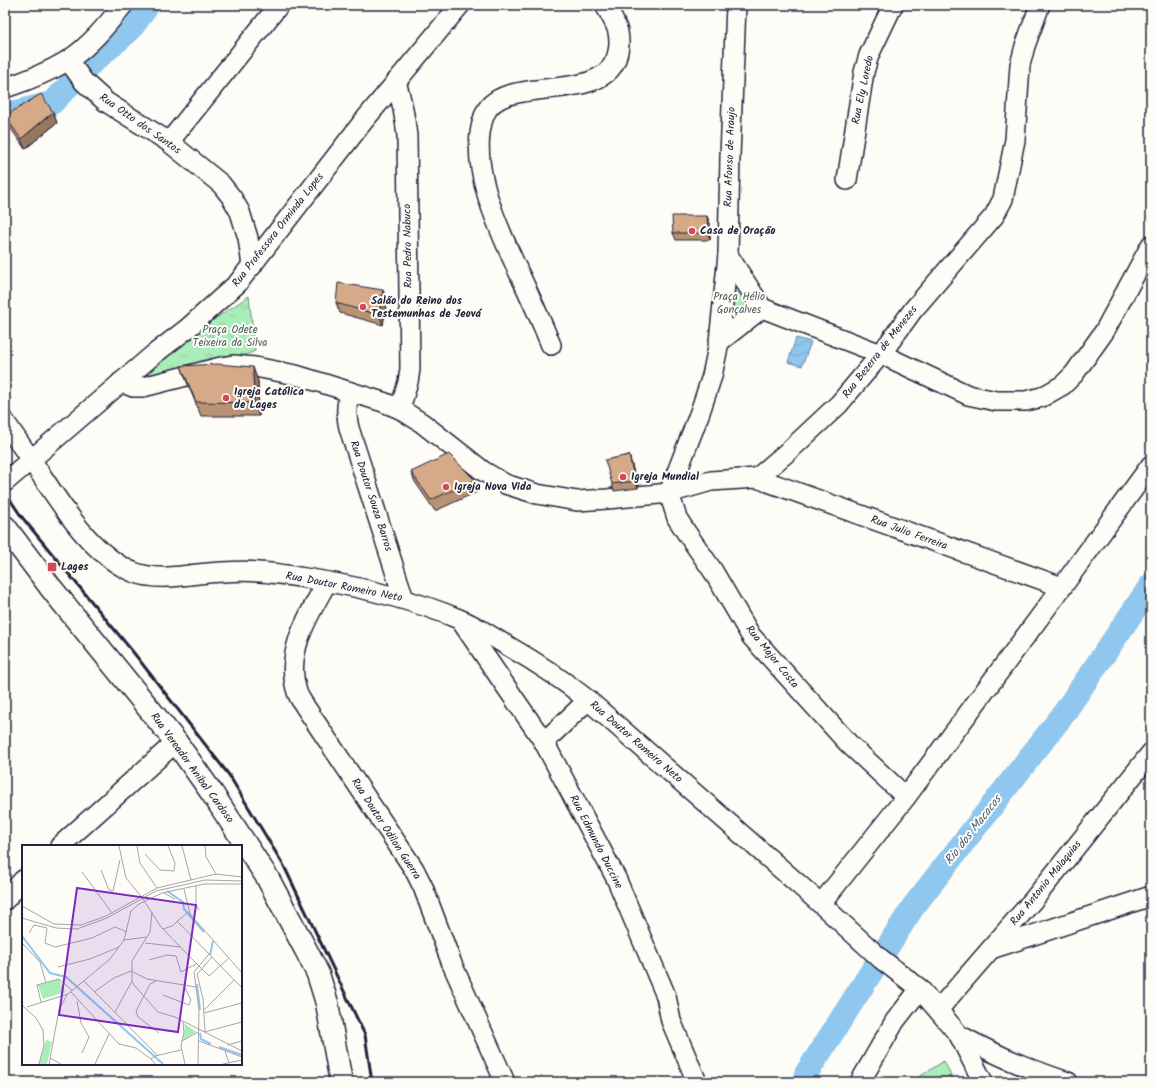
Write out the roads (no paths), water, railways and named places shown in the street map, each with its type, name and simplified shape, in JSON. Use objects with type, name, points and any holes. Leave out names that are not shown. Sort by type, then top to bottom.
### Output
[{"type":"main road","name":"Rua Vereador Anibal Cardoso","points":[[5,527],[176,742],[252,852],[267,877],[318,974],[327,1004],[341,1082]]},
{"type":"street","points":[[5,88],[47,72],[75,70],[90,42],[123,5]]},
{"type":"street","points":[[169,142],[280,5]]},
{"type":"street","name":"Rua Professora Orminda Lopes","points":[[31,460],[153,355],[221,300],[238,283],[362,123],[460,5]]},
{"type":"street","points":[[551,344],[493,214],[482,172],[480,149],[481,130],[487,110],[493,103],[507,95],[556,89],[589,82],[606,74],[614,63],[620,47],[618,31],[605,5]]},
{"type":"street","name":"Rua Afonso de Araujo","points":[[669,493],[712,376],[719,342],[728,255],[736,5]]},
{"type":"street","name":"Rua Ely Loredo","points":[[847,180],[867,61],[893,5]]},
{"type":"street","name":"Rua Bezerra de Menezes","points":[[757,478],[839,404],[881,354],[913,310],[994,216],[1003,199],[1015,140],[1020,66],[1025,46],[1040,5]]},
{"type":"street","name":"Rua Otto dos Santos","points":[[75,70],[106,102],[169,142],[220,184],[232,198],[240,212],[245,226],[252,266]]},
{"type":"street","name":"Rua Pedro Nabuco","points":[[396,82],[402,99],[405,116],[410,369],[406,392],[400,409]]},
{"type":"street","points":[[728,255],[762,308],[881,354],[968,395],[996,401],[1026,401],[1042,397],[1063,385],[1074,374],[1104,332],[1151,245]]},
{"type":"street","points":[[719,342],[762,308]]},
{"type":"street","points":[[121,382],[133,387],[143,387],[221,367],[244,366],[296,375],[383,402],[400,409],[422,422],[483,472],[505,484],[537,494],[577,501],[669,493],[711,481],[757,478]]},
{"type":"street","name":"Rua Doutor Souza Barros","points":[[350,392],[346,415],[349,428],[404,599]]},
{"type":"street","name":"Rua Doutor Romeiro Neto","points":[[5,422],[66,512],[97,547],[119,564],[133,572],[155,578],[229,572],[262,572],[374,591],[404,599],[461,620],[483,631],[539,664],[588,700],[821,904],[881,959],[920,989],[960,1035]]},
{"type":"street","points":[[5,482],[31,460]]},
{"type":"street","points":[[821,904],[906,798],[1062,588],[1151,465]]},
{"type":"street","name":"Rua Julio Ferreira","points":[[757,478],[1062,588]]},
{"type":"street","name":"Rua Major Costa","points":[[669,493],[680,522],[713,571],[751,636],[848,744],[906,798]]},
{"type":"street","name":"Rua Doutor Odilon Guerra","points":[[327,582],[297,643],[294,660],[294,678],[298,693],[306,708],[414,869],[423,887],[452,964],[505,1082]]},
{"type":"street","name":"Rua Edmundo Duccine","points":[[461,620],[544,742],[616,878],[666,996],[671,1021],[697,1082]]},
{"type":"street","points":[[544,742],[588,700]]},
{"type":"street","points":[[61,845],[176,742]]},
{"type":"street","name":"Rua Antonio Malaquias","points":[[938,1010],[1034,899],[1151,753]]},
{"type":"street","points":[[5,900],[22,881]]},
{"type":"street","points":[[990,950],[1151,896]]},
{"type":"street","points":[[860,1082],[895,1021],[920,989]]},
{"type":"street","points":[[960,1035],[984,1082]]},
{"type":"street","points":[[960,1035],[1004,1058],[1068,1082]]},
{"type":"water","points":[[796,338],[811,342],[802,366],[788,362]]},
{"type":"waterway","points":[[5,115],[52,103],[87,67],[130,30],[148,5]]},
{"type":"waterway","name":"Rio dos Macacos","points":[[804,1082],[806,1074],[913,907],[1062,716],[1151,585]]},
{"type":"railway","points":[[5,492],[21,516],[133,652],[229,775],[284,866],[365,1035],[372,1082]]},
{"type":"place","name":"Casa de Oração","points":[[692,231]]},
{"type":"place","name":"Salão do Reino dos Testemunhas de Jeová","points":[[363,307]]},
{"type":"place","name":"Igreja Católica de Lages","points":[[226,398]]},
{"type":"place","name":"Igreja Mundial","points":[[623,477]]},
{"type":"place","name":"Igreja Nova Vida","points":[[446,487]]},
{"type":"place","name":"Lages","points":[[52,567]]},
{"type":"park label","name":"Praça Hélio Gonçalves","points":[[739,303]]},
{"type":"park label","name":"Praça Odete Teixeira da Silva","points":[[230,336]]}]
